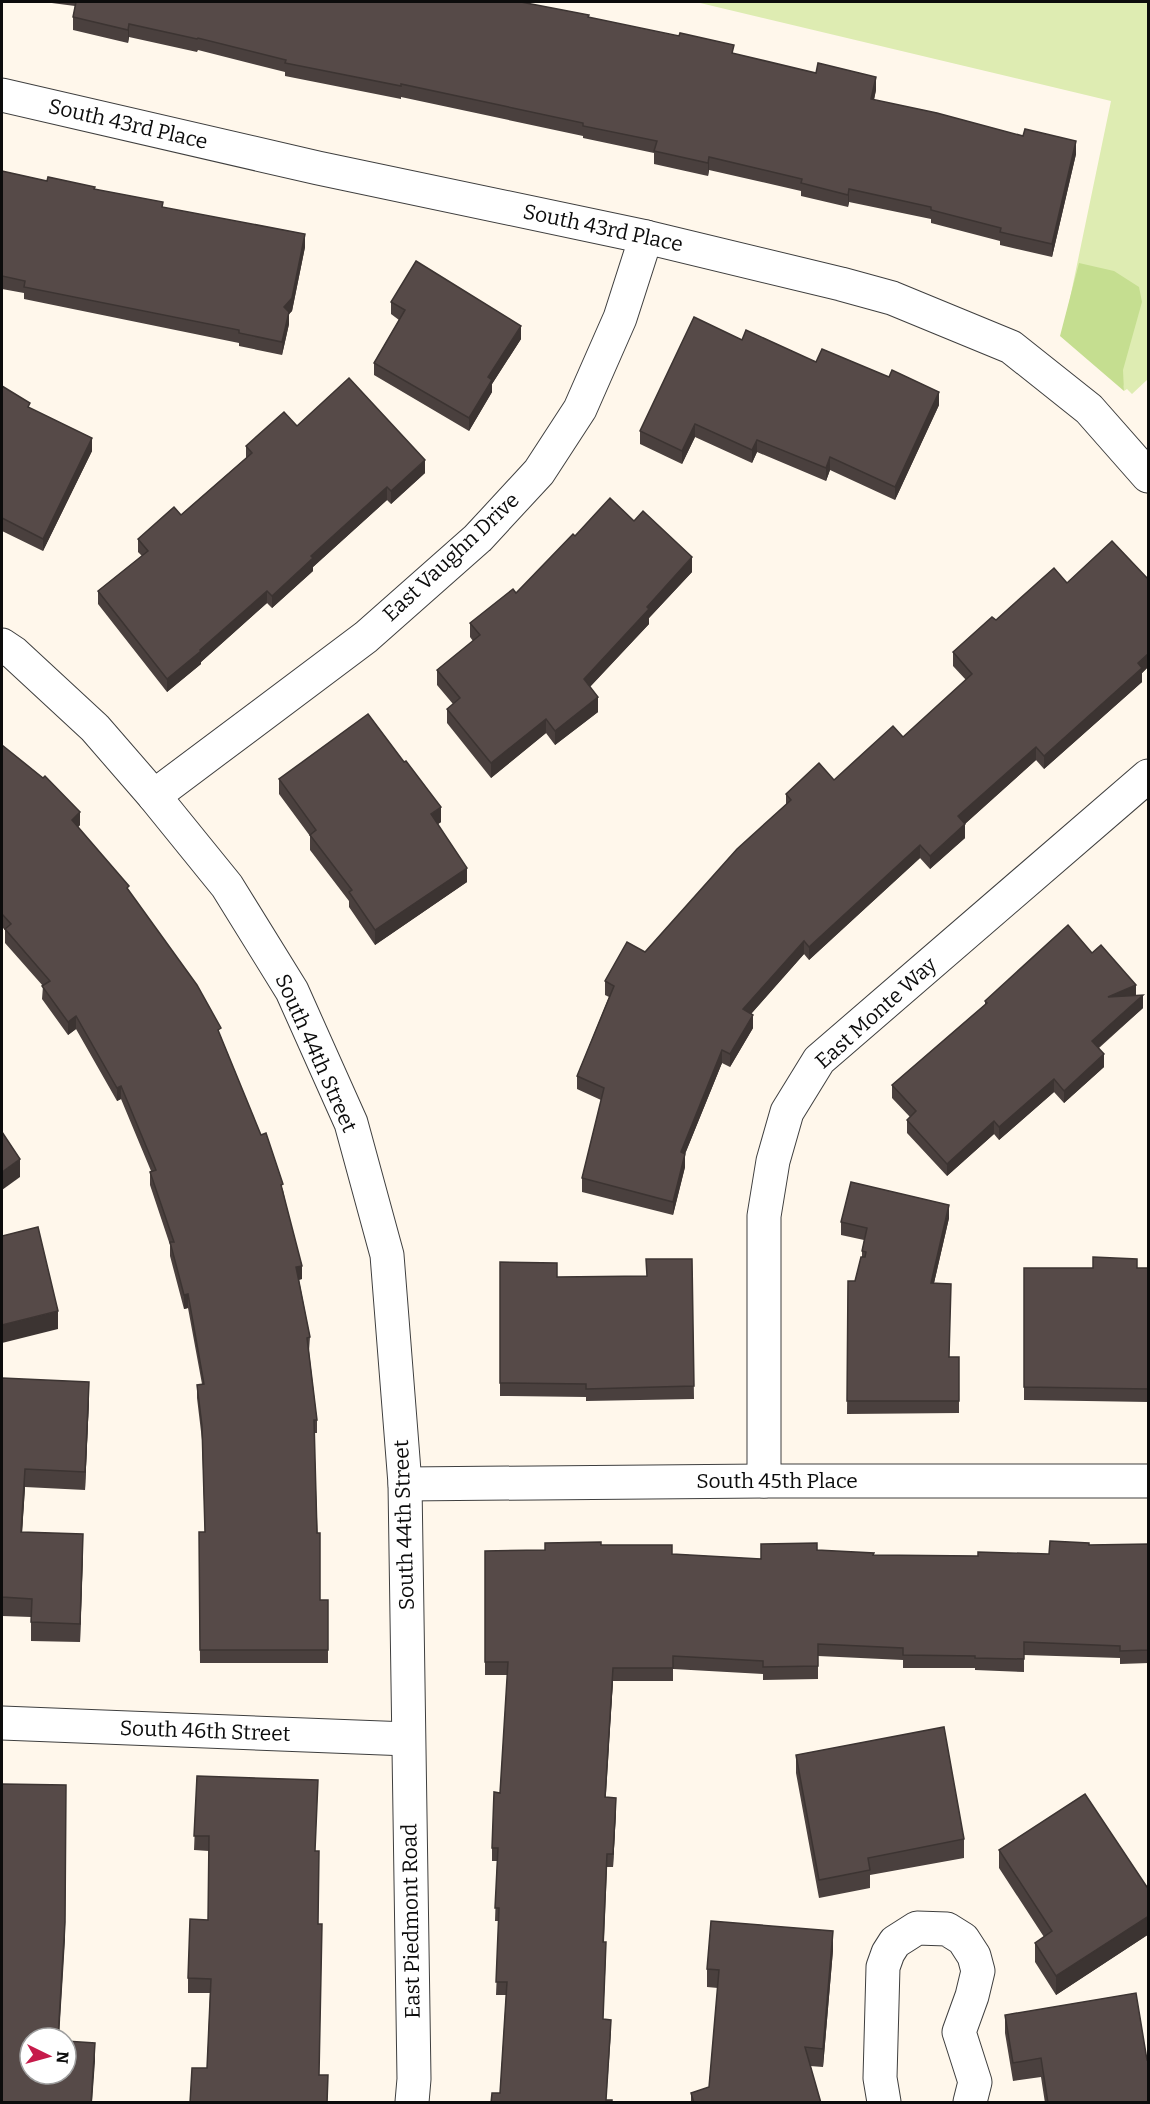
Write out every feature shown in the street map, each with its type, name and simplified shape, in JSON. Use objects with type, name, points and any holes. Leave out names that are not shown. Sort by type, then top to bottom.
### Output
[{"type":"street","name":"South 43rd Place","points":[[2,95],[318,168],[646,237],[892,298],[1011,346],[1089,409],[1149,476]]},
{"type":"street","name":"East Vaughn Drive","points":[[154,796],[366,637],[478,537],[539,472],[580,409],[620,318],[646,237]]},
{"type":"street","name":"South 44th Street","points":[[2,645],[14,653],[95,728],[227,886],[292,991],[351,1123],[387,1255],[405,1484],[408,1739]]},
{"type":"street","name":"East Monte Way","points":[[764,1481],[764,1216],[773,1161],[787,1112],[819,1060],[1149,776]]},
{"type":"street","name":"South 45th Place","points":[[405,1484],[1149,1481]]},
{"type":"street","name":"South 46th Street","points":[[2,1723],[408,1739]]},
{"type":"street","name":"East Piedmont Road","points":[[408,1739],[414,2079],[412,2103]]},
{"type":"street","points":[[884,2103],[880,2078],[883,1967],[895,1942],[917,1928],[947,1929],[963,1939],[975,1956],[978,1971],[959,2032],[975,2082],[970,2103]]},
{"type":"green space","points":[[696,2],[1148,2],[1148,379],[1132,394],[1127,389],[1124,391],[1124,386],[1063,332],[1111,101]]},
{"type":"green space","points":[[1079,263],[1114,271],[1139,287],[1142,302],[1123,370],[1124,391],[1060,336]]},
{"type":"building","points":[[76,2],[521,2],[679,36],[680,33],[734,45],[732,53],[816,73],[818,63],[876,77],[871,99],[937,113],[1023,136],[1025,129],[1076,141],[1052,244],[1000,232],[1001,228],[931,210],[931,207],[849,189],[848,195],[801,183],[802,179],[709,157],[708,163],[654,151],[657,141],[583,126],[583,123],[401,84],[401,86],[285,63],[286,60],[198,38],[129,24],[128,30],[73,17]]},
{"type":"building","points":[[2,171],[47,181],[48,177],[95,187],[94,189],[163,202],[162,207],[305,234],[292,298],[284,307],[289,312],[282,342],[239,333],[239,330],[24,287],[25,281],[2,276]]},
{"type":"building","points":[[416,261],[521,326],[488,377],[492,380],[469,418],[374,363],[405,310],[391,302]]},
{"type":"building","points":[[694,317],[742,340],[746,330],[816,362],[822,349],[889,377],[892,370],[939,392],[895,487],[830,457],[826,468],[757,440],[752,450],[695,424],[682,451],[640,431]]},
{"type":"building","points":[[349,378],[425,460],[391,491],[387,487],[311,556],[313,558],[272,596],[267,591],[167,679],[98,591],[148,551],[138,539],[174,507],[181,515],[252,453],[246,446],[284,412],[297,426]]},
{"type":"building","points":[[2,386],[30,403],[28,407],[92,438],[43,539],[2,518]]},
{"type":"building","points":[[610,498],[634,521],[643,511],[692,557],[647,607],[649,609],[584,679],[598,697],[555,731],[546,719],[491,763],[447,709],[460,698],[437,670],[480,635],[470,623],[513,589],[516,593],[573,534],[575,536]]},
{"type":"building","points":[[1112,541],[1149,580],[1149,653],[1138,663],[1142,668],[1044,756],[1036,747],[958,816],[965,824],[930,856],[920,845],[809,947],[804,941],[743,1009],[753,1015],[730,1054],[722,1050],[681,1152],[685,1154],[673,1202],[582,1178],[604,1088],[577,1076],[614,986],[605,981],[627,942],[645,952],[737,849],[791,800],[786,794],[819,763],[834,780],[893,726],[903,737],[972,674],[953,652],[992,617],[996,620],[1054,568],[1067,583]]},
{"type":"building","points":[[368,714],[441,807],[431,814],[467,868],[375,930],[349,892],[352,890],[310,835],[316,830],[279,779]]},
{"type":"building","points":[[2,745],[43,778],[45,776],[80,812],[72,820],[129,886],[127,888],[197,985],[221,1028],[218,1030],[261,1135],[266,1133],[283,1184],[281,1185],[302,1266],[296,1267],[310,1337],[307,1338],[317,1420],[314,1420],[317,1533],[320,1533],[320,1600],[328,1600],[328,1650],[200,1650],[199,1532],[205,1532],[202,1426],[197,1385],[204,1384],[188,1294],[184,1295],[170,1242],[174,1242],[150,1172],[156,1170],[121,1086],[117,1088],[76,1016],[68,1022],[42,986],[50,981],[5,929],[11,924],[2,914]]},
{"type":"building","points":[[1068,925],[1092,953],[1101,945],[1136,985],[1108,997],[1143,995],[1092,1041],[1104,1054],[1064,1091],[1054,1079],[999,1127],[994,1121],[947,1164],[907,1120],[916,1111],[892,1085],[987,1003],[985,1001]]},
{"type":"building","points":[[2,1132],[20,1159],[2,1172]]},
{"type":"building","points":[[851,1182],[949,1205],[931,1283],[951,1284],[949,1357],[959,1357],[959,1401],[847,1401],[848,1281],[855,1281],[861,1257],[865,1257],[866,1252],[862,1251],[867,1228],[841,1222]]},
{"type":"building","points":[[38,1227],[58,1311],[2,1325],[2,1236]]},
{"type":"building","points":[[1093,1257],[1137,1259],[1137,1268],[1149,1268],[1149,1389],[1024,1387],[1024,1268],[1093,1268]]},
{"type":"building","points":[[646,1259],[692,1259],[694,1386],[586,1389],[586,1384],[500,1383],[500,1262],[557,1263],[557,1277],[647,1276]]},
{"type":"building","points":[[2,1378],[89,1382],[85,1472],[25,1469],[21,1532],[83,1534],[80,1624],[31,1622],[32,1599],[2,1597]]},
{"type":"building","points":[[1050,1541],[1089,1543],[1089,1545],[1149,1544],[1149,1650],[1120,1651],[1120,1646],[1024,1642],[1024,1659],[903,1655],[903,1648],[818,1644],[818,1666],[763,1667],[763,1661],[673,1656],[673,1668],[613,1668],[605,1797],[616,1798],[613,1854],[607,1854],[603,1942],[606,1942],[603,2019],[611,2020],[606,2100],[612,2100],[612,2103],[491,2103],[492,2093],[500,2093],[507,1982],[496,1982],[499,1908],[495,1908],[498,1848],[492,1848],[494,1792],[500,1793],[508,1662],[485,1662],[485,1551],[545,1550],[545,1543],[601,1542],[601,1545],[672,1545],[672,1554],[761,1559],[761,1544],[817,1543],[817,1550],[874,1553],[873,1555],[978,1556],[978,1552],[1049,1554]]},
{"type":"building","points":[[944,1727],[964,1839],[868,1858],[870,1870],[819,1880],[796,1755]]},
{"type":"building","points":[[197,1776],[318,1780],[315,1851],[319,1851],[318,1924],[322,1924],[319,2075],[328,2075],[327,2103],[190,2103],[192,2068],[207,2068],[211,1979],[188,1978],[190,1919],[208,1920],[209,1836],[194,1836]]},
{"type":"building","points":[[2,1784],[66,1785],[65,1922],[59,2026],[18,2026],[18,2086],[78,2086],[78,2042],[95,2043],[91,2103],[2,2103]]},
{"type":"building","points":[[1085,1794],[1149,1890],[1149,1916],[1056,1976],[1035,1943],[1052,1931],[999,1850]]},
{"type":"building","points":[[711,1921],[833,1931],[823,2049],[805,2047],[821,2103],[694,2103],[691,2093],[709,2087],[719,1970],[707,1969]]},
{"type":"building","points":[[1136,1993],[1147,2060],[1149,2060],[1149,2103],[1048,2103],[1041,2058],[1013,2063],[1005,2015]]}]
